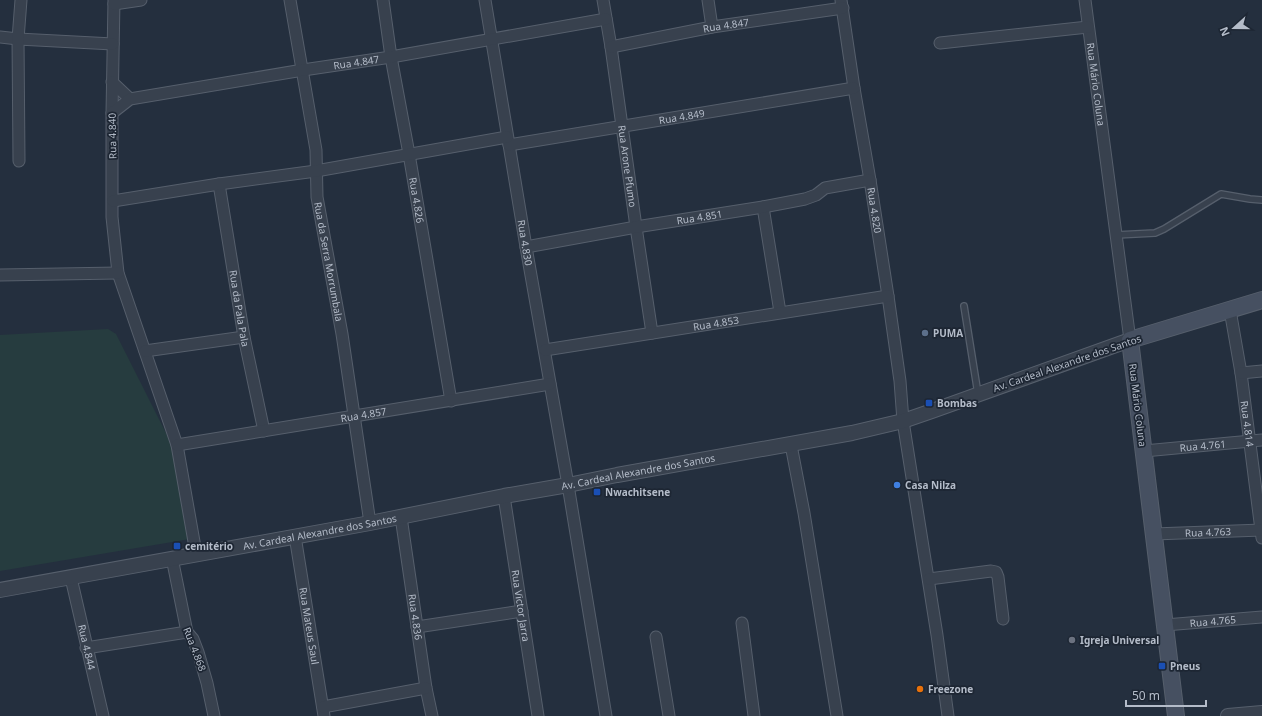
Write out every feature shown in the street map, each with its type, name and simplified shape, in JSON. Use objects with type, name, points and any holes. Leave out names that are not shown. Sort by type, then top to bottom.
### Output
[{"type":"main road","name":"Av. Cardeal Alexandre dos Santos","points":[[1130,340],[1262,300]]},
{"type":"main road","name":"Rua Mário Coluna","points":[[1130,340],[1176,716]]},
{"type":"street","points":[[19,161],[18,39],[21,0]]},
{"type":"street","points":[[114,2],[141,0]]},
{"type":"street","name":"Rua da Serra Morrumbala","points":[[290,0],[316,150],[317,197],[342,334],[370,523]]},
{"type":"street","name":"Rua 4.826","points":[[383,0],[391,57],[451,401]]},
{"type":"street","name":"Rua 4.830","points":[[485,0],[606,716]]},
{"type":"street","name":"Rua Arone Pfumo","points":[[603,0],[652,333]]},
{"type":"street","points":[[708,0],[712,27]]},
{"type":"street","name":"Rua Mário Coluna","points":[[1085,0],[1130,340]]},
{"type":"street","name":"Rua 4.840","points":[[114,2],[112,82],[112,217],[118,272],[177,445],[196,554]]},
{"type":"street","name":"Rua 4.847","points":[[611,47],[842,4]]},
{"type":"street","name":"Rua 4.820","points":[[842,4],[854,88],[888,296],[900,382],[903,421],[929,579],[948,716]]},
{"type":"street","name":"Rua 4.847","points":[[112,113],[130,99],[391,57],[606,19]]},
{"type":"street","points":[[940,43],[1088,27]]},
{"type":"street","points":[[0,37],[114,44]]},
{"type":"street","points":[[112,82],[130,99]]},
{"type":"street","name":"Rua 4.849","points":[[113,201],[218,184],[316,172],[409,154],[622,126],[854,88]]},
{"type":"street","name":"Rua 4.851","points":[[526,247],[805,199],[816,195],[826,188],[870,180]]},
{"type":"street","name":"Rua da Pala Pala","points":[[218,184],[244,337],[264,431]]},
{"type":"street","points":[[763,207],[780,312]]},
{"type":"street","points":[[0,275],[118,272]]},
{"type":"street","name":"Rua 4.853","points":[[545,350],[888,296]]},
{"type":"street","name":"Rua 4.814","points":[[1230,310],[1241,373],[1262,532]]},
{"type":"street","points":[[145,351],[244,337]]},
{"type":"street","name":"Av. Cardeal Alexandre dos Santos","points":[[0,590],[370,523],[617,475],[852,434],[903,421],[1130,340]]},
{"type":"street","points":[[1241,373],[1262,371]]},
{"type":"street","name":"Rua 4.857","points":[[177,445],[550,384]]},
{"type":"street","name":"Rua 4.761","points":[[1144,451],[1262,440]]},
{"type":"street","points":[[791,445],[804,513],[837,716]]},
{"type":"street","name":"Rua Victor Jarra","points":[[504,496],[538,716]]},
{"type":"street","name":"Rua 4.836","points":[[401,517],[426,688],[432,716]]},
{"type":"street","name":"Rua 4.763","points":[[1154,534],[1262,532]]},
{"type":"street","name":"Rua Mateus Saul","points":[[295,536],[323,712]]},
{"type":"street","name":"Rua 4.868","points":[[172,558],[187,632],[193,639],[198,652],[207,683],[214,716]]},
{"type":"street","points":[[929,579],[991,571],[996,572],[1003,619]]},
{"type":"street","name":"Rua 4.844","points":[[71,578],[86,648],[103,716]]},
{"type":"street","points":[[417,627],[522,611]]},
{"type":"street","name":"Rua 4.765","points":[[1164,625],[1262,617]]},
{"type":"street","points":[[742,623],[754,716]]},
{"type":"street","points":[[86,648],[187,632]]},
{"type":"street","points":[[656,637],[669,716]]},
{"type":"street","points":[[323,712],[426,688]]},
{"type":"street","points":[[1228,716],[1262,713]]},
{"type":"lane","points":[[1116,235],[1156,233],[1221,194],[1262,200]]},
{"type":"lane","points":[[964,306],[978,394]]},
{"type":"green space","points":[[108,329],[116,334],[169,439],[176,457],[190,539],[0,571],[0,335]]},
{"type":"place","name":"PUMA","points":[[925,333]]},
{"type":"place","name":"Bombas","points":[[929,403]]},
{"type":"place","name":"Casa Nilza","points":[[897,485]]},
{"type":"place","name":"Nwachitsene","points":[[597,492]]},
{"type":"place","name":"cemitério","points":[[177,546]]},
{"type":"place","name":"Igreja Universal","points":[[1072,640]]},
{"type":"place","name":"Pneus","points":[[1162,666]]},
{"type":"place","name":"Freezone","points":[[920,689]]}]
